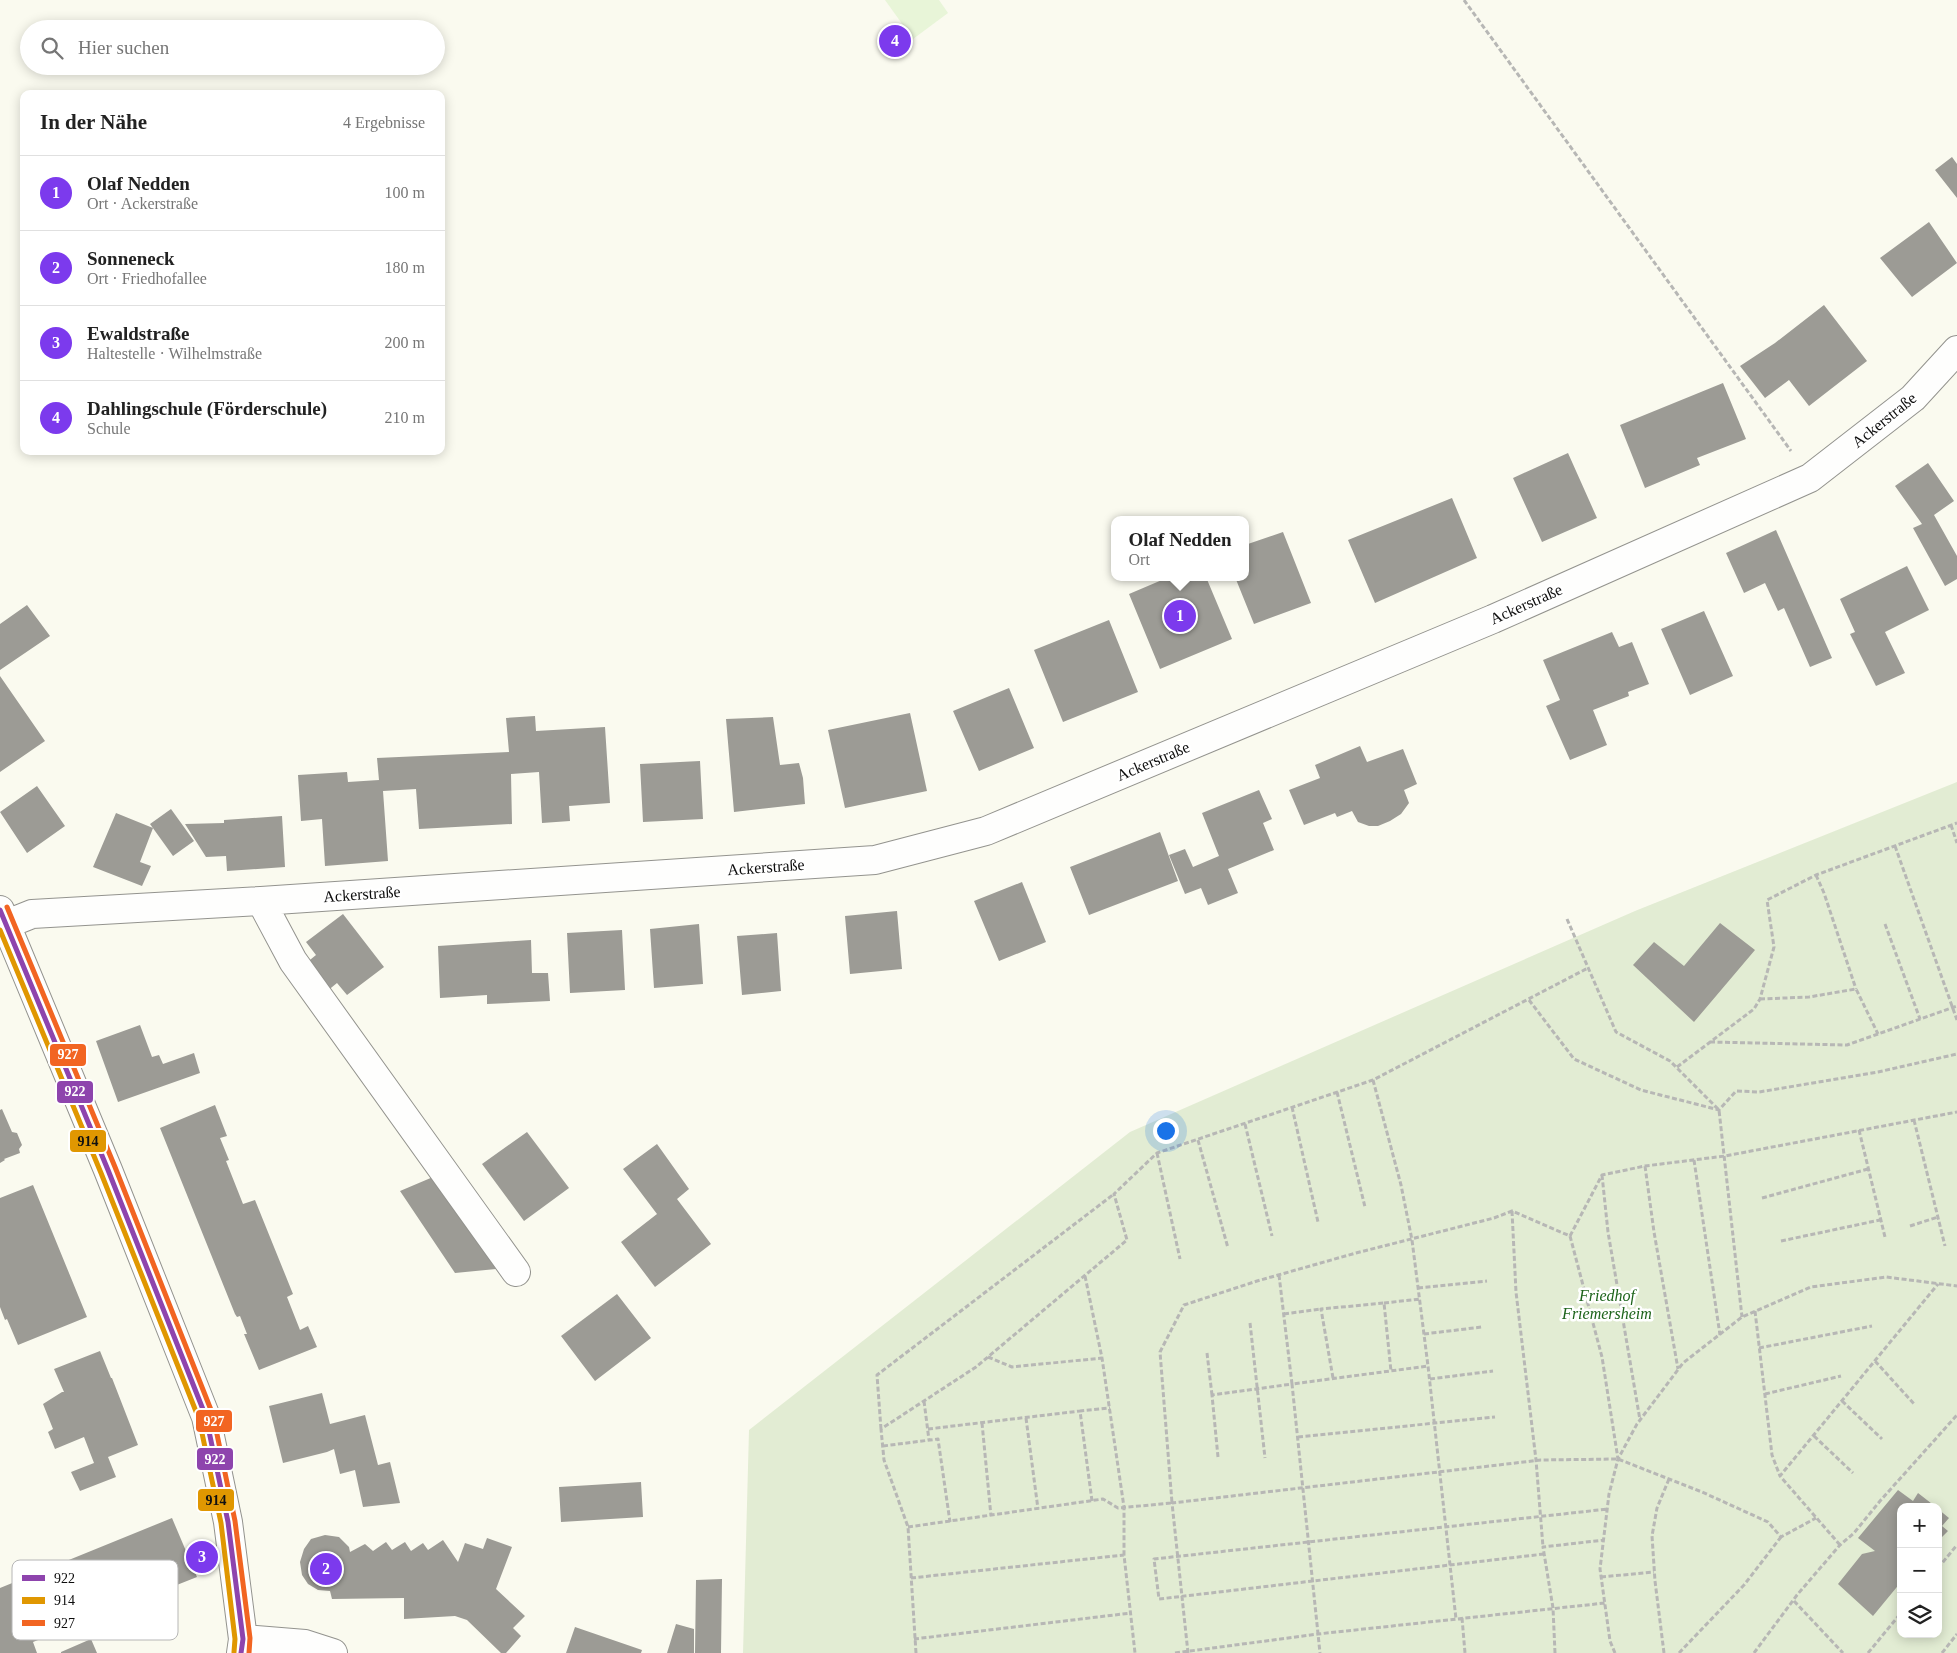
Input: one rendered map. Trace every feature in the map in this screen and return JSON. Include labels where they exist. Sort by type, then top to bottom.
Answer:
[{"type":"street","name":"Ackerstraße","points":[[4,917],[875,860],[986,831],[1492,619],[1810,478],[1914,398],[1957,350]]},
{"type":"street","points":[[261,901],[293,961],[516,1272]]},
{"type":"street","points":[[4,917],[9,953],[108,1170],[206,1417],[228,1522],[242,1649],[305,1644],[333,1653]]},
{"type":"path","points":[[1464,0],[1810,478]]},
{"type":"path","points":[[1677,1067],[1754,1009],[1760,999],[1774,947],[1767,900],[1816,875],[1957,824]]},
{"type":"path","points":[[1951,825],[1957,843]]},
{"type":"path","points":[[1895,846],[1957,1020]]},
{"type":"path","points":[[1816,875],[1824,893],[1856,989],[1878,1034]]},
{"type":"path","points":[[1567,919],[1616,1032],[1670,1060],[1719,1110],[1742,1317]]},
{"type":"path","points":[[1885,924],[1920,1019]]},
{"type":"path","points":[[916,1653],[908,1528],[884,1460],[877,1375],[1114,1194],[1157,1153],[1373,1080],[1588,968]]},
{"type":"path","points":[[1760,999],[1809,997],[1856,989]]},
{"type":"path","points":[[1529,1000],[1574,1059],[1642,1090],[1719,1110]]},
{"type":"path","points":[[1710,1042],[1847,1045],[1957,1006]]},
{"type":"path","points":[[1719,1110],[1736,1091],[1768,1091],[1878,1072],[1957,1054]]},
{"type":"path","points":[[1373,1080],[1401,1185],[1412,1240],[1441,1471],[1456,1619]]},
{"type":"path","points":[[1337,1092],[1365,1207]]},
{"type":"path","points":[[1292,1107],[1318,1222]]},
{"type":"path","points":[[1602,1175],[1645,1166],[1725,1156],[1957,1112]]},
{"type":"path","points":[[1914,1120],[1946,1246]]},
{"type":"path","points":[[1245,1124],[1272,1236]]},
{"type":"path","points":[[1859,1130],[1885,1237]]},
{"type":"path","points":[[1198,1140],[1228,1248]]},
{"type":"path","points":[[1157,1153],[1180,1259]]},
{"type":"path","points":[[1694,1160],[1720,1334]]},
{"type":"path","points":[[1645,1166],[1654,1232],[1678,1370]]},
{"type":"path","points":[[1762,1198],[1868,1169]]},
{"type":"path","points":[[1602,1175],[1570,1236],[1602,1357],[1618,1460]]},
{"type":"path","points":[[1602,1175],[1608,1232],[1640,1421]]},
{"type":"path","points":[[882,1430],[976,1367],[1127,1240],[1114,1194]]},
{"type":"path","points":[[1512,1211],[1516,1292],[1536,1460],[1543,1547],[1553,1608],[1556,1653]]},
{"type":"path","points":[[1187,1652],[1172,1503],[1160,1352],[1184,1305],[1279,1275],[1494,1218],[1512,1211],[1570,1236]]},
{"type":"path","points":[[1910,1226],[1938,1217]]},
{"type":"path","points":[[1781,1242],[1880,1220]]},
{"type":"path","points":[[1279,1275],[1320,1653]]},
{"type":"path","points":[[1084,1276],[1102,1358],[1124,1507],[1124,1555],[1135,1653]]},
{"type":"path","points":[[1615,1653],[1610,1641],[1600,1569],[1608,1509],[1618,1460],[1640,1421],[1682,1363],[1742,1317],[1812,1287],[1886,1277],[1957,1286]]},
{"type":"path","points":[[1418,1288],[1486,1281]]},
{"type":"path","points":[[1780,1476],[1938,1284]]},
{"type":"path","points":[[1284,1314],[1420,1299]]},
{"type":"path","points":[[1384,1302],[1391,1371]]},
{"type":"path","points":[[1321,1309],[1333,1378]]},
{"type":"path","points":[[1755,1311],[1772,1455],[1780,1476],[1840,1545]]},
{"type":"path","points":[[1250,1323],[1265,1458]]},
{"type":"path","points":[[1759,1348],[1872,1326]]},
{"type":"path","points":[[1424,1334],[1482,1327]]},
{"type":"path","points":[[1207,1353],[1218,1458]]},
{"type":"path","points":[[988,1356],[1012,1367],[1102,1358]]},
{"type":"path","points":[[1875,1361],[1915,1405]]},
{"type":"path","points":[[1212,1395],[1428,1366]]},
{"type":"path","points":[[1430,1379],[1493,1371]]},
{"type":"path","points":[[1765,1394],[1841,1376]]},
{"type":"path","points":[[924,1401],[929,1440]]},
{"type":"path","points":[[1842,1401],[1882,1439]]},
{"type":"path","points":[[928,1429],[1110,1408]]},
{"type":"path","points":[[1080,1411],[1092,1501]]},
{"type":"path","points":[[1754,1653],[1840,1545],[1854,1533],[1957,1415]]},
{"type":"path","points":[[1026,1417],[1038,1509]]},
{"type":"path","points":[[1298,1437],[1495,1417]]},
{"type":"path","points":[[982,1423],[991,1516]]},
{"type":"path","points":[[1814,1436],[1853,1473]]},
{"type":"path","points":[[882,1446],[938,1439],[950,1522]]},
{"type":"path","points":[[908,1528],[1103,1499],[1118,1508],[1536,1460],[1618,1460],[1702,1492],[1768,1522],[1781,1537]]},
{"type":"path","points":[[1664,1653],[1654,1572],[1652,1536],[1657,1508],[1669,1479]]},
{"type":"path","points":[[1544,1554],[1159,1598],[1154,1559],[1608,1509]]},
{"type":"path","points":[[1678,1653],[1744,1585],[1781,1537],[1816,1518]]},
{"type":"path","points":[[1543,1547],[1604,1540]]},
{"type":"path","points":[[1942,1563],[1957,1545]]},
{"type":"path","points":[[911,1578],[1124,1555]]},
{"type":"path","points":[[1602,1577],[1654,1572]]},
{"type":"path","points":[[1794,1601],[1842,1653]]},
{"type":"path","points":[[1175,1653],[1318,1634],[1605,1604]]},
{"type":"path","points":[[914,1639],[1131,1613]]},
{"type":"path","points":[[1462,1618],[1465,1653]]},
{"type":"path","points":[[1868,1653],[1897,1618]]},
{"type":"path","points":[[1942,1653],[1957,1634]]},
{"type":"green space","points":[[885,0],[939,0],[948,13],[913,39]]},
{"type":"green space","name":"Friedhof Friemersheim","points":[[1957,782],[1957,1653],[743,1653],[749,1430],[1130,1132],[1635,911]]},
{"type":"building","points":[[1952,157],[1957,164],[1957,198],[1935,170]]},
{"type":"building","points":[[1929,222],[1957,263],[1912,297],[1880,258]]},
{"type":"building","points":[[1824,305],[1867,361],[1809,406],[1789,380],[1765,398],[1740,366],[1775,343]]},
{"type":"building","points":[[1723,383],[1746,439],[1697,458],[1700,465],[1645,488],[1620,425]]},
{"type":"building","points":[[1568,453],[1597,518],[1542,542],[1513,478]]},
{"type":"building","points":[[1928,463],[1954,501],[1934,515],[1957,556],[1957,579],[1945,586],[1913,528],[1922,524],[1895,486]]},
{"type":"building","points":[[1452,498],[1477,558],[1375,603],[1348,540]]},
{"type":"building","points":[[1776,530],[1832,658],[1810,667],[1784,608],[1778,611],[1765,583],[1744,593],[1726,553]]},
{"type":"building","points":[[1283,532],[1311,603],[1254,624],[1237,581],[1249,581],[1249,544]]},
{"type":"building","points":[[1907,566],[1929,610],[1885,632],[1905,673],[1876,686],[1850,634],[1855,632],[1840,599]]},
{"type":"building","points":[[1160,581],[1208,581],[1232,639],[1160,669],[1129,594]]},
{"type":"building","points":[[27,605],[50,636],[0,670],[0,624]]},
{"type":"building","points":[[1704,611],[1733,676],[1690,695],[1661,629]]},
{"type":"building","points":[[1109,620],[1138,692],[1063,722],[1034,650]]},
{"type":"building","points":[[1612,632],[1619,647],[1632,642],[1649,684],[1628,692],[1629,696],[1593,710],[1607,745],[1570,760],[1546,706],[1560,700],[1543,660]]},
{"type":"building","points":[[0,676],[45,741],[0,772]]},
{"type":"building","points":[[1009,688],[1034,748],[979,771],[953,711]]},
{"type":"building","points":[[910,713],[927,791],[845,808],[828,730]]},
{"type":"building","points":[[535,716],[536,731],[605,727],[610,803],[569,806],[570,821],[542,823],[539,772],[511,774],[512,824],[419,829],[416,789],[383,791],[388,861],[325,866],[322,819],[301,821],[298,775],[347,772],[348,782],[379,780],[377,758],[509,752],[506,718]]},
{"type":"building","points":[[773,717],[780,765],[799,763],[803,778],[805,804],[734,812],[726,719]]},
{"type":"building","points":[[1360,746],[1367,762],[1403,749],[1417,784],[1404,790],[1409,803],[1401,814],[1378,826],[1369,826],[1358,822],[1352,811],[1337,817],[1335,813],[1304,825],[1289,790],[1320,778],[1315,765]]},
{"type":"building","points":[[700,761],[703,819],[643,822],[640,764]]},
{"type":"building","points":[[37,786],[65,826],[27,853],[0,812]]},
{"type":"building","points":[[1259,790],[1272,819],[1263,823],[1274,850],[1228,869],[1238,893],[1208,905],[1201,888],[1185,894],[1169,855],[1185,849],[1193,867],[1219,856],[1202,813]]},
{"type":"building","points":[[171,809],[194,841],[173,856],[150,824]]},
{"type":"building","points":[[116,813],[153,828],[140,862],[151,866],[142,886],[93,867]]},
{"type":"building","points":[[282,816],[285,867],[227,871],[226,856],[206,857],[185,824],[224,823],[224,820]]},
{"type":"building","points":[[1160,832],[1178,881],[1089,915],[1070,867]]},
{"type":"building","points":[[1022,882],[1046,942],[999,961],[974,901]]},
{"type":"building","points":[[897,911],[902,969],[850,974],[845,916]]},
{"type":"building","points":[[343,914],[384,967],[347,995],[337,983],[326,992],[305,964],[316,955],[306,942]]},
{"type":"building","points":[[1720,923],[1755,950],[1694,1022],[1633,965],[1654,942],[1684,966]]},
{"type":"building","points":[[699,924],[703,984],[654,988],[650,929]]},
{"type":"building","points":[[622,930],[625,990],[570,993],[567,933]]},
{"type":"building","points":[[777,933],[781,991],[742,995],[737,936]]},
{"type":"building","points":[[531,940],[532,973],[548,973],[550,1001],[487,1004],[487,995],[440,998],[438,946]]},
{"type":"building","points":[[140,1025],[152,1057],[159,1055],[163,1064],[194,1053],[200,1073],[118,1102],[96,1041]]},
{"type":"building","points":[[215,1105],[227,1136],[220,1138],[229,1160],[226,1161],[243,1204],[255,1200],[293,1294],[287,1297],[300,1330],[308,1326],[317,1347],[259,1370],[244,1334],[247,1334],[240,1316],[237,1317],[235,1314],[160,1128]]},
{"type":"building","points":[[2,1109],[12,1132],[17,1133],[22,1145],[19,1149],[20,1153],[4,1159],[0,1163],[0,1110]]},
{"type":"building","points":[[527,1132],[569,1188],[524,1221],[482,1164]]},
{"type":"building","points":[[657,1144],[689,1189],[677,1199],[711,1244],[655,1287],[621,1242],[657,1214],[623,1169]]},
{"type":"building","points":[[433,1177],[496,1269],[455,1273],[400,1191]]},
{"type":"building","points":[[33,1185],[87,1317],[18,1345],[0,1307],[0,1198]]},
{"type":"building","points":[[617,1294],[651,1338],[595,1381],[561,1336]]},
{"type":"building","points":[[100,1351],[138,1445],[108,1457],[116,1477],[80,1491],[71,1472],[94,1463],[84,1437],[55,1449],[48,1432],[53,1429],[43,1404],[64,1392],[54,1369]]},
{"type":"building","points":[[322,1393],[330,1424],[365,1415],[378,1465],[390,1462],[400,1503],[363,1507],[355,1470],[340,1474],[334,1449],[283,1463],[269,1406]]},
{"type":"building","points":[[641,1482],[643,1517],[561,1522],[559,1487]]},
{"type":"building","points":[[1898,1490],[1913,1501],[1918,1493],[1931,1503],[1897,1503],[1897,1587],[1873,1616],[1838,1584],[1862,1554],[1875,1551],[1858,1538]]},
{"type":"building","points":[[1942,1512],[1949,1518],[1942,1526]]},
{"type":"building","points":[[172,1518],[197,1577],[178,1585],[178,1560],[69,1560]]},
{"type":"building","points":[[1942,1526],[1948,1531],[1942,1537]]},
{"type":"building","points":[[325,1535],[339,1537],[349,1547],[350,1552],[365,1544],[373,1551],[386,1542],[392,1550],[405,1542],[411,1551],[423,1543],[428,1550],[443,1540],[458,1562],[465,1543],[483,1549],[487,1538],[512,1547],[496,1589],[525,1616],[513,1628],[521,1636],[506,1653],[501,1653],[467,1620],[455,1616],[404,1619],[404,1598],[332,1599],[330,1591],[318,1590],[308,1584],[302,1575],[300,1562],[304,1549],[311,1539]]},
{"type":"building","points":[[722,1579],[721,1653],[695,1653],[696,1580]]},
{"type":"building","points":[[12,1583],[12,1640],[38,1640],[33,1642],[37,1653],[0,1653],[0,1588]]},
{"type":"building","points":[[676,1624],[694,1629],[694,1653],[667,1653]]},
{"type":"building","points":[[575,1627],[642,1650],[641,1653],[566,1653]]},
{"type":"building","points":[[91,1640],[97,1653],[61,1653]]},
{"type":"transit line","name":"927","points":[[7,907],[115,1167],[213,1415],[235,1521],[250,1638],[249,1653]]},
{"type":"transit line","name":"922","points":[[0,910],[108,1170],[206,1417],[228,1522],[243,1639],[241,1653]]},
{"type":"transit line","name":"914","points":[[0,930],[101,1173],[199,1419],[221,1523],[235,1639],[234,1652]]},
{"type":"place","name":"Dahlingschule (Förderschule)","points":[[895,41]]},
{"type":"place","name":"Olaf Nedden","points":[[1180,616]]},
{"type":"place","name":"Ewaldstraße","points":[[202,1557]]},
{"type":"place","name":"Sonneneck","points":[[326,1569]]}]
